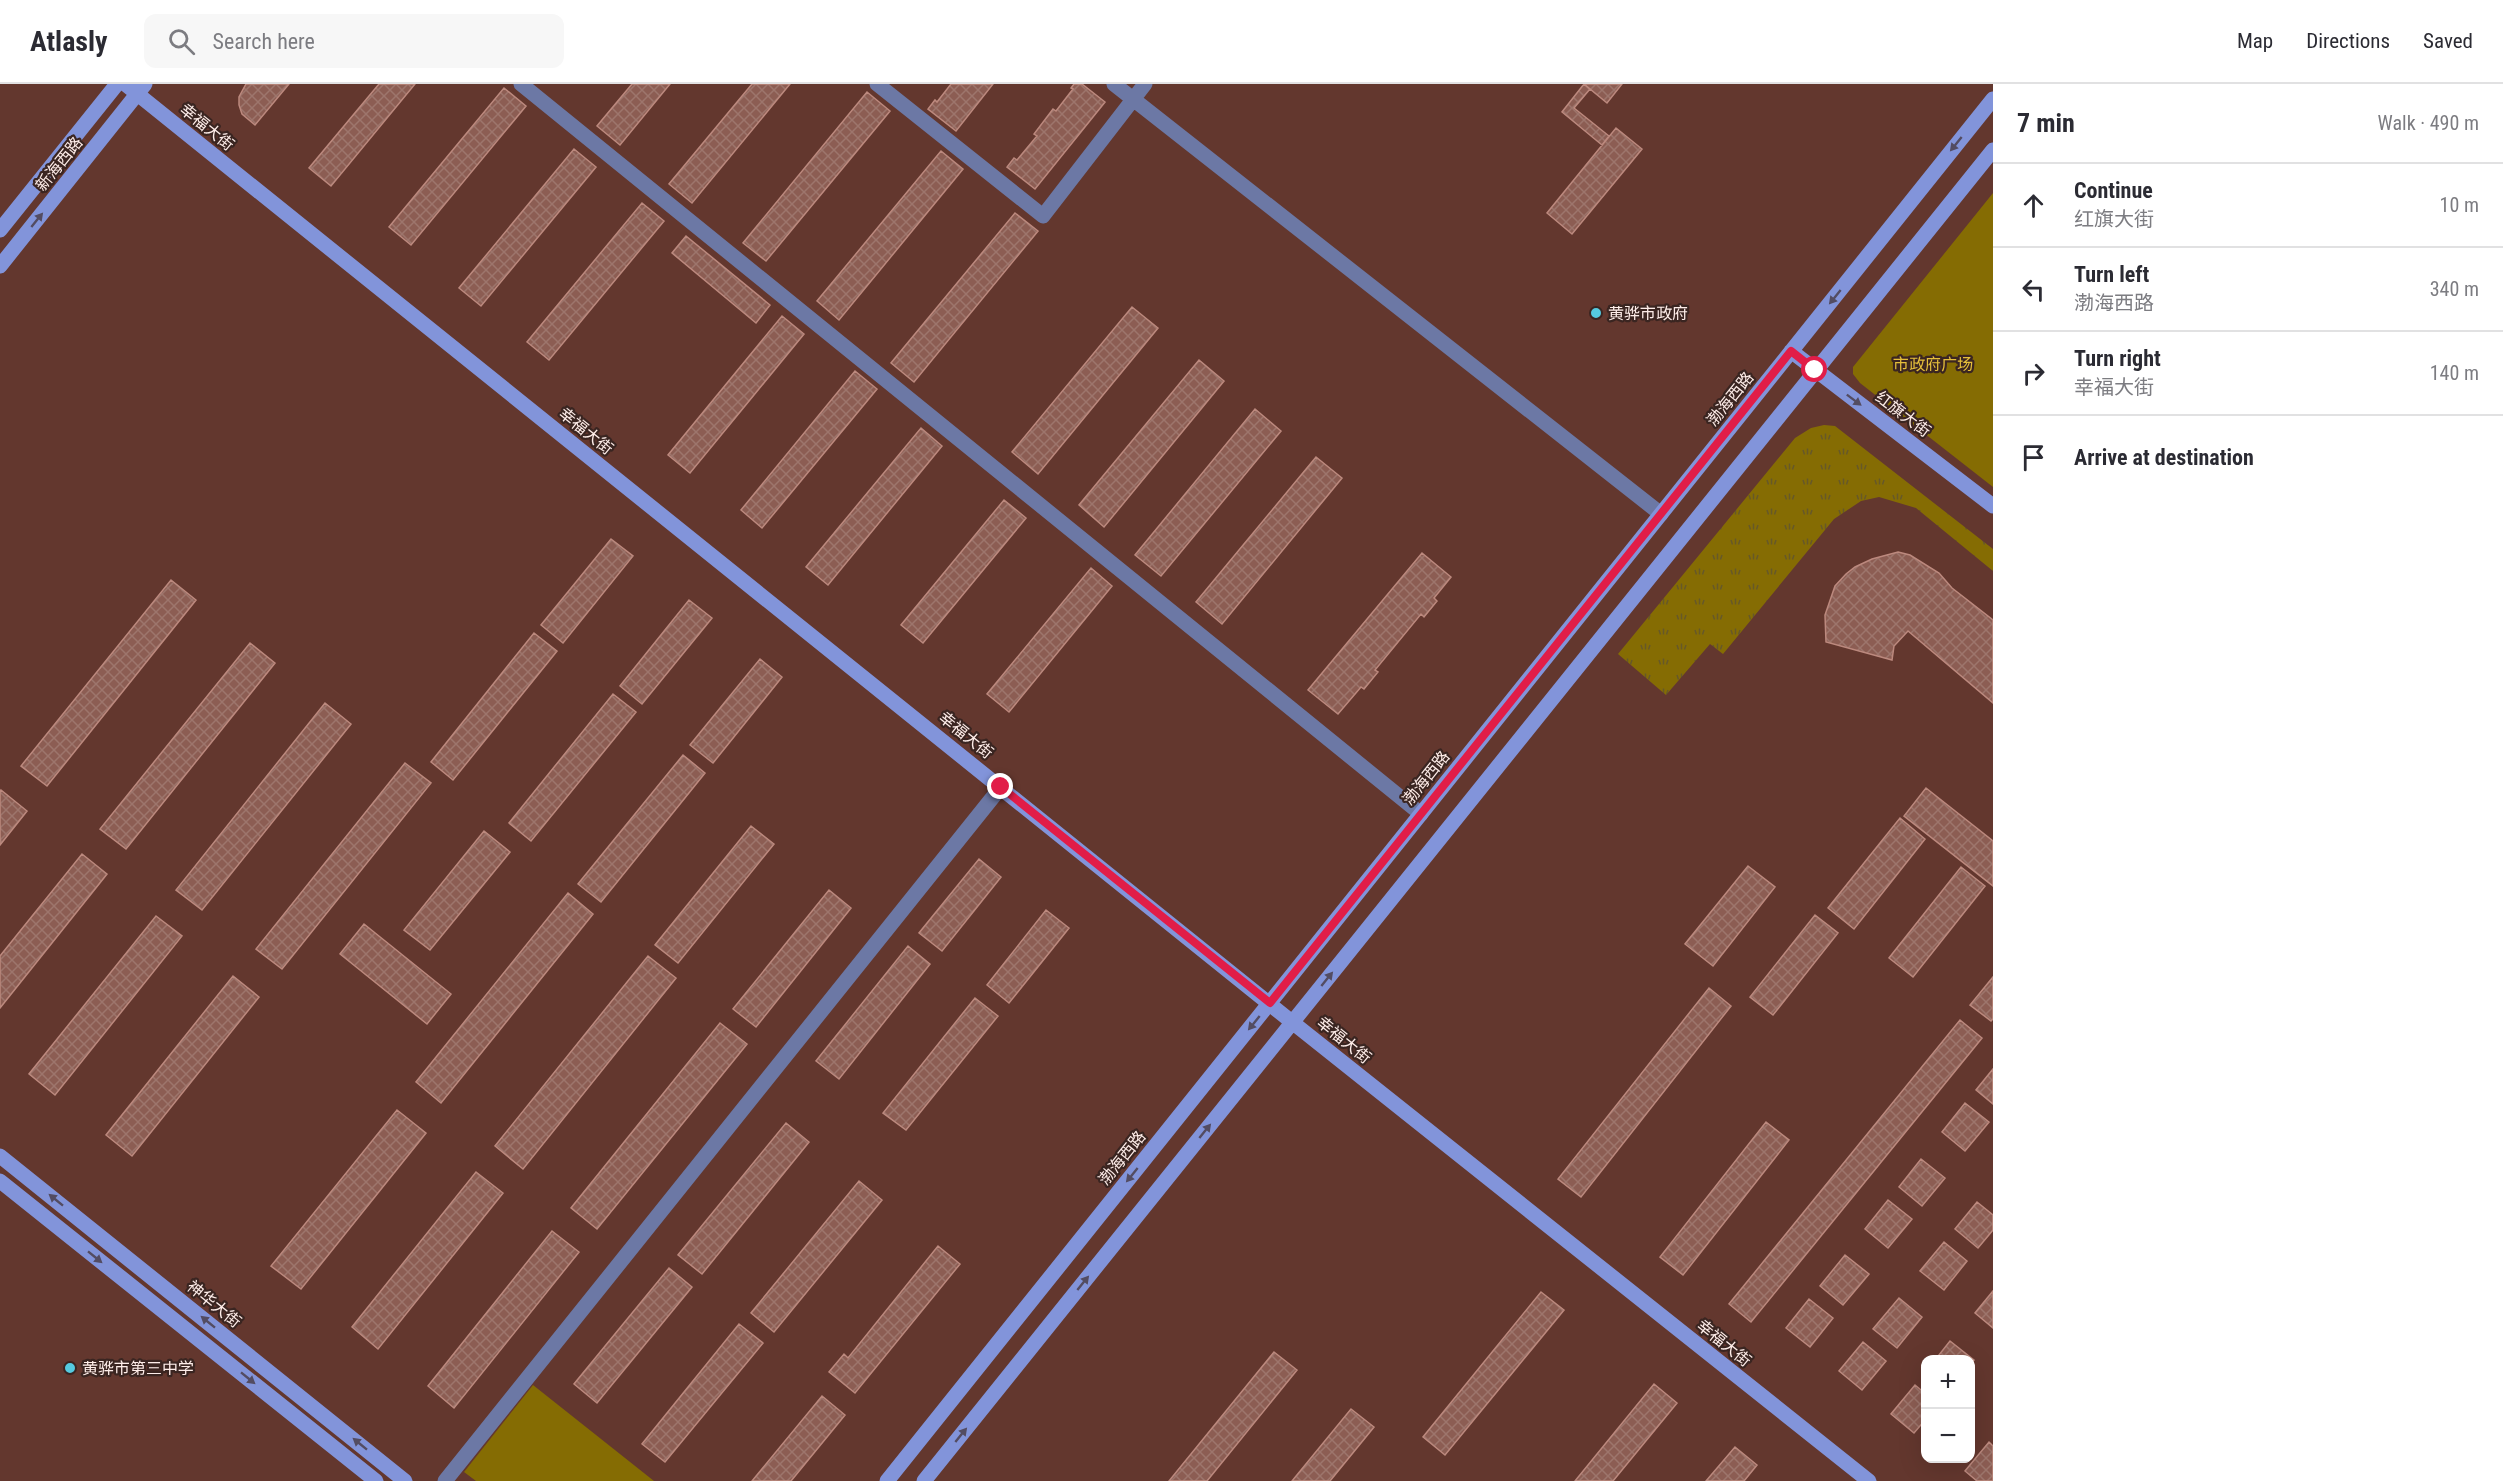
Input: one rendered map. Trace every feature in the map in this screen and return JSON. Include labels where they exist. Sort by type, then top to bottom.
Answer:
[{"type":"main road","name":"新海西路","points":[[0,230],[117,84]]},
{"type":"main road","name":"幸福大街","points":[[125,84],[141,89],[1292,1022],[1869,1481]]},
{"type":"main road","name":"新海西路","points":[[0,266],[141,89]]},
{"type":"main road","name":"渤海西路","points":[[887,1481],[1993,99]]},
{"type":"main road","points":[[924,1481],[1993,150]]},
{"type":"main road","name":"红旗大街","points":[[1791,351],[1993,506]]},
{"type":"main road","name":"神华大街","points":[[0,1156],[405,1481]]},
{"type":"main road","points":[[0,1181],[376,1481]]},
{"type":"street","points":[[521,84],[1421,814]]},
{"type":"street","points":[[877,84],[1043,216],[1145,84]]},
{"type":"street","points":[[1114,84],[1661,514]]},
{"type":"street","points":[[445,1481],[1001,787]]},
{"type":"green space","name":"市政府广场","points":[[1993,193],[1993,487],[1860,383],[1853,374],[1853,367]]},
{"type":"green space","points":[[1824,425],[1835,426],[1993,549],[1993,571],[1916,508],[1879,497],[1861,501],[1834,519],[1723,654],[1710,644],[1666,695],[1618,654],[1795,438],[1811,428]]},
{"type":"green space","points":[[533,1385],[654,1481],[476,1481],[464,1472]]},
{"type":"building","points":[[246,84],[289,84],[255,125],[242,114],[239,105],[239,97]]},
{"type":"building","points":[[379,84],[415,84],[331,186],[309,168]]},
{"type":"building","points":[[632,84],[670,84],[620,145],[597,126]]},
{"type":"building","points":[[752,84],[790,84],[692,203],[669,184]]},
{"type":"building","points":[[951,84],[993,84],[956,131],[928,109],[935,100],[937,102]]},
{"type":"building","points":[[1074,84],[1082,84],[1105,102],[1035,189],[1007,167],[1014,158],[1017,160],[1037,136],[1034,134],[1053,109],[1056,111],[1073,89],[1071,88]]},
{"type":"building","points":[[1584,84],[1590,89],[1574,108],[1609,136],[1602,145],[1562,112]]},
{"type":"building","points":[[1584,84],[1622,84],[1607,103]]},
{"type":"building","points":[[504,88],[526,106],[411,245],[389,227]]},
{"type":"building","points":[[867,92],[890,111],[766,261],[743,243]]},
{"type":"building","points":[[1616,128],[1642,149],[1572,234],[1547,213]]},
{"type":"building","points":[[574,149],[596,167],[481,306],[459,288]]},
{"type":"building","points":[[941,151],[963,169],[839,320],[817,301]]},
{"type":"building","points":[[642,203],[664,221],[549,360],[527,342]]},
{"type":"building","points":[[1015,213],[1038,231],[914,382],[891,363]]},
{"type":"building","points":[[686,236],[770,305],[756,323],[672,253]]},
{"type":"building","points":[[1132,307],[1158,328],[1038,474],[1012,452]]},
{"type":"building","points":[[782,316],[804,334],[690,473],[668,455]]},
{"type":"building","points":[[1199,360],[1224,381],[1104,527],[1079,505]]},
{"type":"building","points":[[855,371],[877,389],[762,528],[741,510]]},
{"type":"building","points":[[1255,409],[1281,431],[1161,576],[1135,555]]},
{"type":"building","points":[[921,428],[942,446],[828,585],[806,567]]},
{"type":"building","points":[[1316,457],[1342,478],[1222,624],[1196,602]]},
{"type":"building","points":[[1004,500],[1026,518],[923,643],[901,625]]},
{"type":"building","points":[[611,539],[633,556],[563,643],[541,625]]},
{"type":"building","points":[[1898,552],[1910,555],[1939,573],[1952,588],[1993,620],[1993,703],[1908,631],[1894,646],[1892,660],[1826,642],[1825,615],[1835,586],[1855,567],[1872,559]]},
{"type":"building","points":[[1422,553],[1451,577],[1434,598],[1437,601],[1424,617],[1421,614],[1375,670],[1378,672],[1364,689],[1361,687],[1338,714],[1308,690]]},
{"type":"building","points":[[1091,568],[1112,586],[1009,712],[987,694]]},
{"type":"building","points":[[171,580],[196,600],[47,786],[21,766]]},
{"type":"building","points":[[689,600],[712,618],[642,704],[620,686]]},
{"type":"building","points":[[534,633],[557,651],[453,780],[431,762]]},
{"type":"building","points":[[250,643],[275,663],[126,849],[100,829]]},
{"type":"building","points":[[760,659],[782,677],[713,763],[690,745]]},
{"type":"building","points":[[613,694],[636,712],[531,841],[509,823]]},
{"type":"building","points":[[325,703],[351,724],[202,910],[176,890]]},
{"type":"building","points":[[683,755],[705,773],[601,902],[578,884]]},
{"type":"building","points":[[405,763],[431,783],[282,969],[256,949]]},
{"type":"building","points":[[1926,788],[1993,841],[1993,886],[1904,816]]},
{"type":"building","points":[[1,790],[27,811],[0,845],[0,792]]},
{"type":"building","points":[[1900,818],[1925,839],[1854,929],[1828,908]]},
{"type":"building","points":[[751,826],[774,844],[678,963],[655,945]]},
{"type":"building","points":[[484,831],[510,852],[430,950],[404,930]]},
{"type":"building","points":[[82,854],[107,874],[0,1008],[0,956]]},
{"type":"building","points":[[979,859],[1001,877],[942,951],[919,933]]},
{"type":"building","points":[[1748,866],[1775,887],[1713,966],[1685,944]]},
{"type":"building","points":[[1961,867],[1985,886],[1913,977],[1889,958]]},
{"type":"building","points":[[829,890],[851,908],[756,1027],[733,1009]]},
{"type":"building","points":[[568,893],[593,914],[441,1103],[416,1082]]},
{"type":"building","points":[[1046,910],[1069,928],[1009,1003],[987,985]]},
{"type":"building","points":[[1815,915],[1838,933],[1773,1015],[1750,997]]},
{"type":"building","points":[[156,916],[182,936],[55,1095],[29,1074]]},
{"type":"building","points":[[364,924],[451,994],[427,1024],[340,954]]},
{"type":"building","points":[[908,946],[930,964],[839,1079],[816,1061]]},
{"type":"building","points":[[648,956],[676,978],[523,1169],[495,1146]]},
{"type":"building","points":[[233,976],[259,997],[132,1156],[106,1135]]},
{"type":"building","points":[[1993,977],[1993,1019],[1991,1021],[1970,1005]]},
{"type":"building","points":[[1709,988],[1731,1006],[1581,1197],[1558,1179]]},
{"type":"building","points":[[975,998],[998,1016],[906,1130],[883,1113]]},
{"type":"building","points":[[1960,1020],[1982,1038],[1751,1322],[1729,1304]]},
{"type":"building","points":[[720,1023],[747,1044],[597,1229],[571,1208]]},
{"type":"building","points":[[1993,1069],[1993,1104],[1976,1090]]},
{"type":"building","points":[[1965,1103],[1989,1122],[1965,1151],[1942,1132]]},
{"type":"building","points":[[397,1110],[426,1133],[301,1289],[271,1266]]},
{"type":"building","points":[[1766,1122],[1789,1140],[1683,1275],[1660,1257]]},
{"type":"building","points":[[786,1123],[809,1142],[702,1274],[678,1255]]},
{"type":"building","points":[[1921,1159],[1945,1178],[1922,1206],[1899,1187]]},
{"type":"building","points":[[476,1172],[503,1193],[378,1349],[352,1327]]},
{"type":"building","points":[[859,1181],[882,1200],[774,1332],[751,1313]]},
{"type":"building","points":[[1888,1200],[1912,1219],[1888,1248],[1865,1229]]},
{"type":"building","points":[[1977,1202],[1993,1215],[1993,1230],[1978,1248],[1955,1229]]},
{"type":"building","points":[[552,1231],[579,1252],[454,1408],[428,1386]]},
{"type":"building","points":[[1944,1242],[1967,1261],[1944,1290],[1920,1271]]},
{"type":"building","points":[[938,1246],[960,1264],[855,1393],[829,1372],[844,1354],[848,1358]]},
{"type":"building","points":[[1845,1255],[1869,1274],[1843,1305],[1820,1286]]},
{"type":"building","points":[[669,1268],[692,1287],[597,1403],[574,1384]]},
{"type":"building","points":[[1993,1291],[1993,1328],[1975,1313]]},
{"type":"building","points":[[1541,1292],[1564,1310],[1445,1455],[1423,1437]]},
{"type":"building","points":[[1899,1298],[1922,1317],[1897,1348],[1873,1329]]},
{"type":"building","points":[[1809,1299],[1833,1318],[1810,1347],[1786,1328]]},
{"type":"building","points":[[739,1324],[763,1343],[665,1462],[642,1444]]},
{"type":"building","points":[[1950,1341],[1968,1355],[1939,1355]]},
{"type":"building","points":[[1863,1342],[1886,1361],[1862,1390],[1839,1371]]},
{"type":"building","points":[[1274,1352],[1297,1370],[1207,1481],[1169,1481]]},
{"type":"building","points":[[1654,1384],[1677,1403],[1613,1481],[1575,1481]]},
{"type":"building","points":[[1915,1385],[1921,1390],[1921,1425],[1914,1433],[1891,1414]]},
{"type":"building","points":[[822,1396],[845,1415],[791,1481],[752,1481]]},
{"type":"building","points":[[1351,1409],[1374,1427],[1330,1481],[1292,1481]]},
{"type":"building","points":[[1989,1442],[1993,1446],[1993,1481],[1977,1481],[1965,1471],[1972,1463],[1975,1463],[1975,1459]]},
{"type":"building","points":[[1735,1447],[1757,1465],[1744,1481],[1706,1481]]},
{"type":"place","name":"黄骅市政府","points":[[1596,313]]},
{"type":"place","name":"黄骅市第三中学","points":[[70,1368]]},
{"type":"route","points":[[1001,787],[1270,1003],[1791,351],[1815,370]]}]
